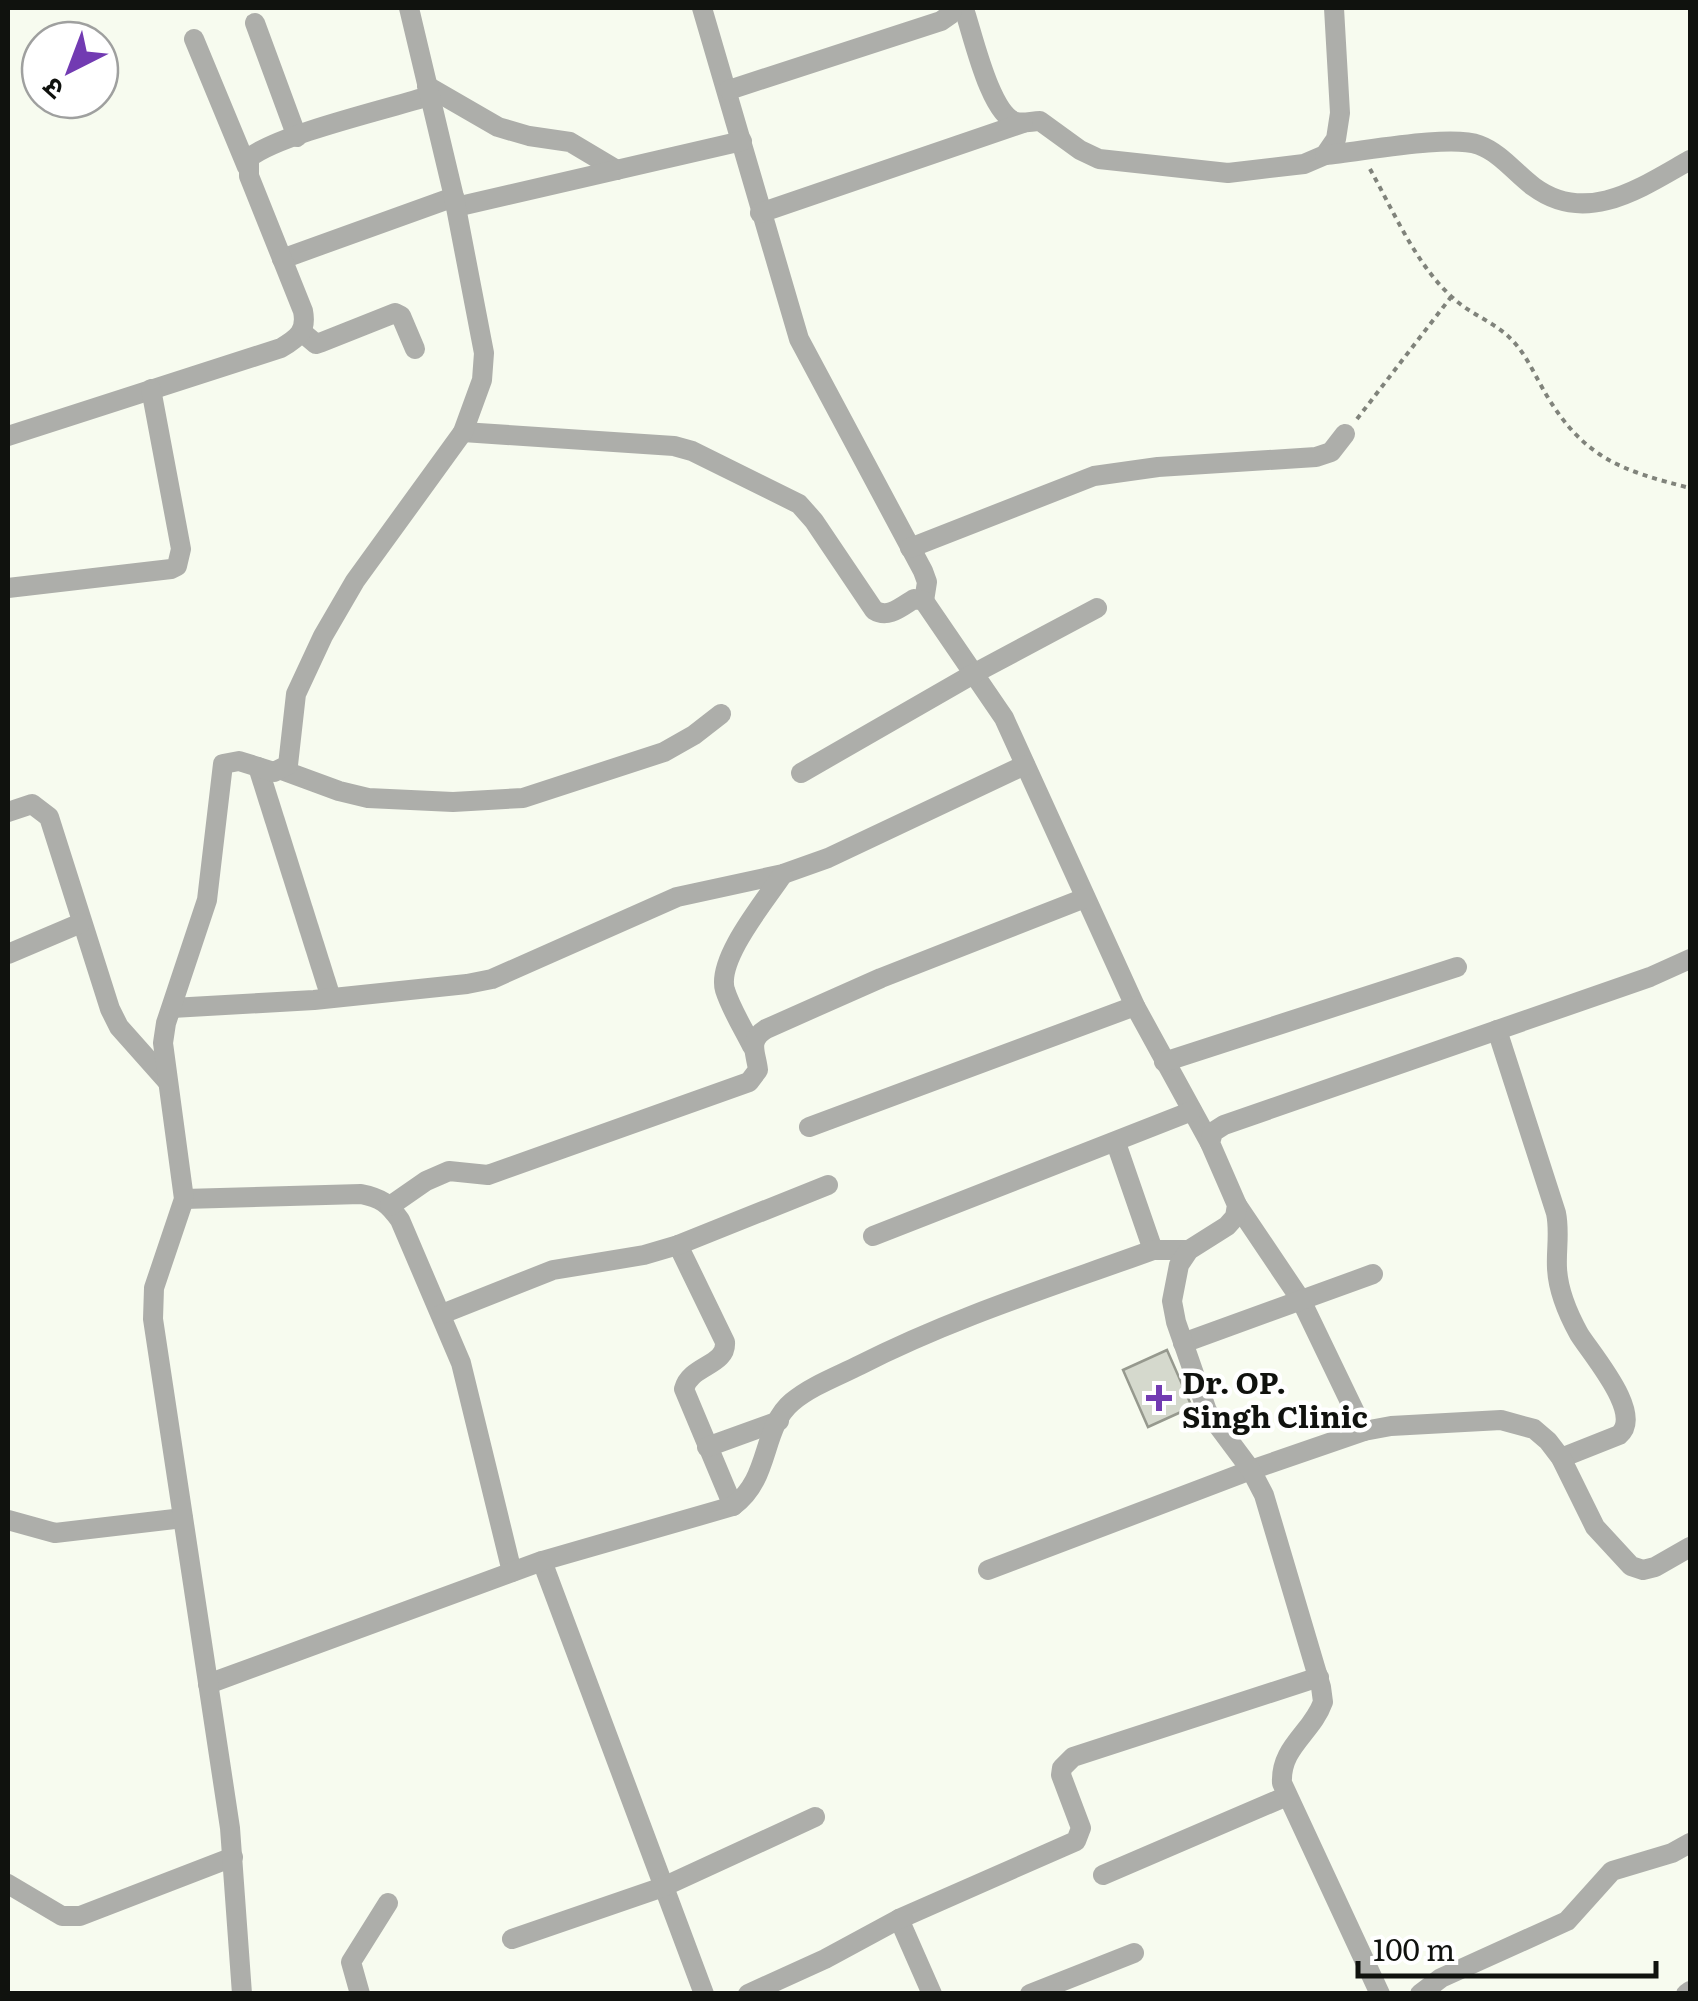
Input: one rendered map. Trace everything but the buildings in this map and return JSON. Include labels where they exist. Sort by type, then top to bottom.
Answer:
[{"type":"street","points":[[282,770],[291,758],[296,694],[335,612],[463,432],[482,380],[484,353],[455,202],[409,8]]},
{"type":"street","points":[[702,8],[729,90],[760,214],[807,358],[927,582],[924,601]]},
{"type":"street","points":[[1325,156],[1336,139],[1340,114],[1334,8]]},
{"type":"street","points":[[729,90],[941,21],[959,10],[996,104],[1007,118],[1023,124]]},
{"type":"street","points":[[254,22],[297,137]]},
{"type":"street","points":[[8,436],[281,348],[302,332],[302,311],[194,38]]},
{"type":"street","points":[[247,166],[257,152],[428,91],[507,130],[578,145],[617,170]]},
{"type":"street","points":[[760,214],[1023,124],[1040,122],[1099,159],[1236,173],[1304,164],[1325,156],[1447,142],[1478,144],[1549,196],[1581,206],[1616,199],[1690,160]]},
{"type":"street","points":[[282,259],[455,202],[742,141]]},
{"type":"street","points":[[302,332],[316,344],[395,312],[401,316],[414,349]]},
{"type":"street","points":[[8,588],[177,566],[181,549],[151,390]]},
{"type":"street","points":[[463,432],[674,446],[692,451],[799,504],[814,520],[874,610],[890,613],[914,599],[924,601],[1004,718],[1135,1006],[1210,1143],[1237,1205],[1301,1300],[1364,1432]]},
{"type":"street","points":[[910,548],[1094,476],[1193,464],[1316,457],[1330,452],[1345,434]]},
{"type":"street","points":[[802,773],[1097,608]]},
{"type":"street","points":[[242,1994],[233,1857],[152,1303],[184,1199],[163,1043],[166,1023],[207,900],[224,764],[239,761],[274,772],[282,770],[339,791],[386,800],[524,798],[664,752],[720,714]]},
{"type":"street","points":[[172,1008],[331,998],[492,979],[677,897],[782,874],[828,858],[1024,765]]},
{"type":"street","points":[[258,767],[331,998]]},
{"type":"street","points":[[8,812],[32,804],[48,817],[119,1027],[168,1082]]},
{"type":"street","points":[[390,1206],[439,1174],[448,1171],[488,1175],[742,1086],[756,1077],[752,1046],[725,990],[723,976],[731,954],[782,874]]},
{"type":"street","points":[[752,1046],[766,1028],[1085,898]]},
{"type":"street","points":[[8,954],[81,923]]},
{"type":"street","points":[[1210,1143],[1214,1132],[1224,1125],[1650,978],[1690,959]]},
{"type":"street","points":[[1164,1062],[1457,967]]},
{"type":"street","points":[[809,1127],[1135,1006]]},
{"type":"street","points":[[1497,1030],[1556,1213],[1562,1297],[1580,1335],[1617,1392],[1627,1422],[1626,1430],[1619,1435],[1561,1458]]},
{"type":"street","points":[[873,1236],[1192,1111]]},
{"type":"street","points":[[1116,1143],[1153,1250]]},
{"type":"street","points":[[442,1314],[553,1270],[644,1255],[678,1245],[828,1185]]},
{"type":"street","points":[[184,1199],[360,1194],[380,1198],[390,1206],[442,1314],[468,1385],[512,1572]]},
{"type":"street","points":[[1237,1205],[1235,1217],[1227,1226],[1189,1250],[1179,1265],[1172,1301],[1207,1411],[1251,1470],[1264,1495],[1319,1678],[1323,1702],[1319,1714],[1286,1754],[1282,1768],[1287,1796],[1380,1994]]},
{"type":"street","points":[[678,1245],[725,1342],[726,1350],[721,1356],[694,1371],[684,1389],[732,1506]]},
{"type":"street","points":[[208,1684],[542,1561],[732,1506],[746,1496],[756,1481],[779,1421],[796,1398],[926,1332],[1153,1250],[1189,1250]]},
{"type":"street","points":[[1183,1343],[1373,1274]]},
{"type":"street","points":[[988,1570],[1251,1470],[1364,1432],[1391,1426],[1502,1420],[1534,1430],[1561,1458],[1595,1526],[1631,1566],[1642,1570],[1655,1567],[1690,1548]]},
{"type":"street","points":[[707,1447],[779,1421]]},
{"type":"street","points":[[9,1522],[55,1532],[182,1518]]},
{"type":"street","points":[[542,1561],[704,1994]]},
{"type":"street","points":[[748,1994],[825,1960],[899,1919],[1076,1841],[1082,1828],[1062,1775],[1062,1768],[1073,1757],[1319,1678]]},
{"type":"street","points":[[1103,1875],[1287,1796]]},
{"type":"street","points":[[512,1939],[663,1887],[816,1817]]},
{"type":"street","points":[[1420,1994],[1441,1978],[1558,1926],[1575,1913],[1612,1871],[1672,1853],[1690,1843]]},
{"type":"street","points":[[8,1884],[62,1916],[80,1916],[233,1857]]},
{"type":"street","points":[[360,1994],[352,1962],[388,1903]]},
{"type":"street","points":[[899,1919],[932,1994]]},
{"type":"street","points":[[1030,1994],[1134,1953]]},
{"type":"path","points":[[1360,152],[1418,254],[1451,297],[1509,336],[1562,421],[1588,449],[1642,476],[1690,488]]},
{"type":"path","points":[[1345,434],[1451,297]]},
{"type":"place","name":"Dr. OP. Singh Clinic","points":[[1159,1398]]}]
